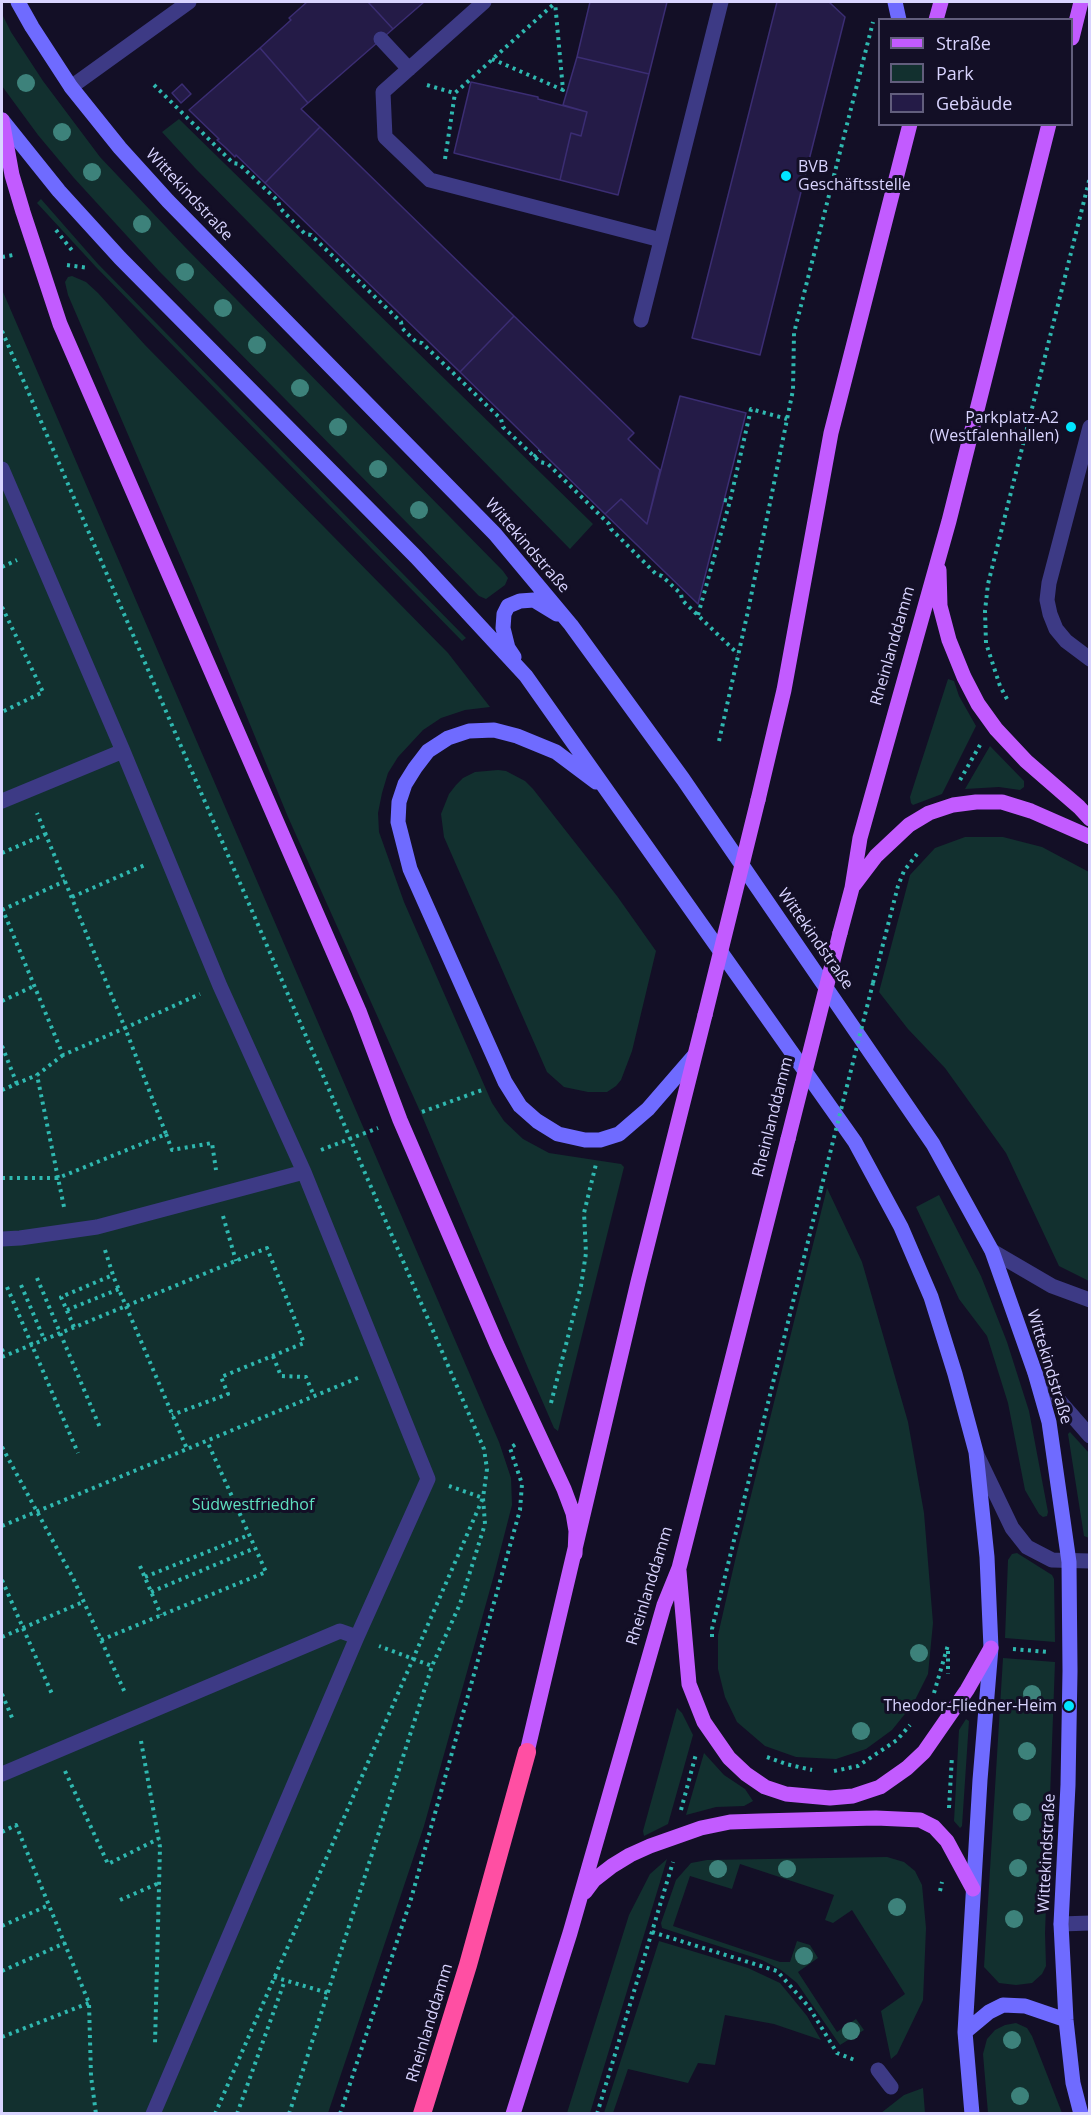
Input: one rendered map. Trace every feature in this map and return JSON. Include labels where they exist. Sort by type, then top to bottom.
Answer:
[{"type":"highway","name":"Rheinlanddamm","points":[[422,2114],[490,1892],[527,1752]]},
{"type":"main road","name":"Wittekindstraße","points":[[18,2],[71,87],[120,148],[168,201],[495,534],[571,625],[689,789],[883,1069],[933,1144],[992,1251],[1035,1373],[1049,1422],[1069,1562],[1068,1785],[1061,1924],[1066,2020],[1073,2082],[1080,2114]]},
{"type":"main road","points":[[895,2],[899,18]]},
{"type":"main road","points":[[936,18],[940,2]]},
{"type":"main road","points":[[1073,31],[1081,2]]},
{"type":"main road","points":[[2,120],[59,191],[120,258],[416,557],[526,676]]},
{"type":"main road","points":[[2,120],[12,175],[22,212],[60,324],[355,1000],[400,1120],[573,1513],[576,1531],[575,1554]]},
{"type":"main road","name":"Rheinlanddamm","points":[[527,1752],[638,1282],[784,690],[831,433],[909,126]]},
{"type":"main road","name":"Rheinlanddamm","points":[[513,2114],[577,1911],[664,1605],[679,1568],[852,888],[860,838],[943,540],[1048,126]]},
{"type":"main road","points":[[943,540],[939,564],[940,606],[949,640],[978,704],[996,729],[1026,761],[1079,807],[1089,819]]},
{"type":"main road","points":[[571,625],[552,609],[534,600],[520,601],[508,606],[504,614],[503,628],[508,648],[526,676],[855,1142],[901,1227],[931,1298],[955,1374],[976,1452],[997,1648],[973,1889],[965,2032],[972,2114]]},
{"type":"main road","points":[[610,793],[556,752],[517,736],[494,730],[469,731],[448,738],[428,751],[405,784],[399,802],[398,822],[410,869],[506,1082],[520,1106],[537,1121],[558,1134],[585,1140],[600,1140],[619,1134],[632,1124],[694,1056]]},
{"type":"main road","points":[[852,888],[876,856],[909,825],[929,813],[953,806],[976,802],[1002,802],[1031,811],[1089,837]]},
{"type":"main road","points":[[679,1568],[689,1684],[704,1722],[729,1758],[746,1774],[765,1787],[786,1794],[830,1798],[854,1796],[880,1787],[889,1781],[924,1752],[997,1648]]},
{"type":"main road","points":[[577,1911],[584,1894],[594,1880],[612,1866],[650,1846],[701,1828],[730,1822],[876,1818],[920,1820],[934,1827],[947,1841],[973,1889]]},
{"type":"main road","points":[[965,2032],[989,2012],[1003,2005],[1025,2006],[1066,2020]]},
{"type":"street","points":[[71,87],[189,2]]},
{"type":"street","points":[[484,2],[383,92],[385,137],[430,180],[661,240]]},
{"type":"street","points":[[641,320],[721,2]]},
{"type":"street","points":[[381,39],[409,69]]},
{"type":"street","points":[[1089,427],[1049,583],[1047,600],[1056,629],[1066,641],[1089,659]]},
{"type":"street","points":[[2,469],[123,751],[220,986],[300,1165],[429,1479],[357,1638],[153,2114]]},
{"type":"street","points":[[2,801],[123,751]]},
{"type":"street","points":[[2,1239],[97,1227],[217,1196],[300,1165]]},
{"type":"street","points":[[992,1251],[1052,1286],[1089,1300]]},
{"type":"street","points":[[1035,1373],[1089,1436]]},
{"type":"street","points":[[976,1452],[1012,1528],[1027,1547],[1052,1560],[1089,1562]]},
{"type":"street","points":[[2,1774],[340,1631],[357,1638]]},
{"type":"street","points":[[1061,1924],[1089,1923]]},
{"type":"street","points":[[878,2070],[891,2087]]},
{"type":"path","points":[[441,183],[455,93],[555,2]]},
{"type":"path","points":[[492,59],[562,90],[555,2]]},
{"type":"path","points":[[719,741],[793,390],[794,333],[874,17]]},
{"type":"path","points":[[154,85],[224,150],[233,163],[239,164],[278,201],[280,208],[305,234],[313,233],[401,322],[402,328],[416,342],[422,343],[493,412],[501,420],[503,427],[534,457],[548,464],[656,574],[662,576],[681,594],[682,600],[738,654]]},
{"type":"path","points":[[953,806],[956,789],[984,737],[1016,717],[1000,686],[986,643],[985,611],[988,584],[1089,177]]},
{"type":"path","points":[[2,332],[484,1449],[487,1469],[483,1498],[485,1524],[460,1604],[432,1666],[289,2114]]},
{"type":"path","points":[[698,615],[730,501],[751,409],[787,419]]},
{"type":"path","points":[[534,457],[540,451]]},
{"type":"path","points":[[724,500],[730,501]]},
{"type":"path","points":[[2,607],[44,692],[2,712]]},
{"type":"path","points":[[28,790],[172,1150],[212,1143]]},
{"type":"path","points":[[2,853],[46,834]]},
{"type":"path","points":[[821,1189],[898,886],[904,871],[922,847]]},
{"type":"path","points":[[72,897],[166,857]]},
{"type":"path","points":[[63,1055],[2,909],[65,881]]},
{"type":"path","points":[[2,1001],[34,986]]},
{"type":"path","points":[[2,1090],[37,1075],[63,1055],[220,986]]},
{"type":"path","points":[[2,1046],[17,1084]]},
{"type":"path","points":[[37,1075],[69,1231]]},
{"type":"path","points":[[300,1165],[349,1139],[506,1082]]},
{"type":"path","points":[[2,1178],[58,1178],[166,1134]]},
{"type":"path","points":[[340,2114],[411,1899],[520,1510],[522,1484],[510,1449],[536,1430],[548,1412],[581,1286],[586,1253],[584,1213],[600,1140]]},
{"type":"path","points":[[217,1196],[236,1261]]},
{"type":"path","points":[[97,1227],[113,1275],[187,1449]]},
{"type":"path","points":[[2,1348],[3,1356],[267,1248],[304,1343],[221,1377],[228,1394],[172,1415]]},
{"type":"path","points":[[74,1327],[61,1297],[113,1275]]},
{"type":"path","points":[[37,1278],[101,1430]]},
{"type":"path","points":[[21,1285],[44,1339]]},
{"type":"path","points":[[7,1287],[78,1453]]},
{"type":"path","points":[[67,1310],[119,1289]]},
{"type":"path","points":[[273,1356],[281,1376],[306,1377],[315,1396]]},
{"type":"path","points":[[2,1526],[383,1367]]},
{"type":"path","points":[[101,1640],[266,1572],[207,1441]]},
{"type":"path","points":[[2,1448],[73,1578],[136,1718],[158,1839],[155,2054]]},
{"type":"path","points":[[429,1479],[483,1498]]},
{"type":"path","points":[[215,2114],[483,1498]]},
{"type":"path","points":[[145,1577],[249,1535]]},
{"type":"path","points":[[151,1592],[255,1548]]},
{"type":"path","points":[[140,1566],[161,1615]]},
{"type":"path","points":[[2,1580],[52,1694]]},
{"type":"path","points":[[2,1637],[84,1601]]},
{"type":"path","points":[[357,1638],[432,1666]]},
{"type":"path","points":[[932,1699],[948,1645],[948,1677]]},
{"type":"path","points":[[997,1648],[1056,1652]]},
{"type":"path","points":[[2,1694],[13,1720]]},
{"type":"path","points":[[826,1773],[858,1766],[897,1740],[911,1724]]},
{"type":"path","points":[[56,1751],[108,1864],[158,1839]]},
{"type":"path","points":[[948,1819],[952,1751]]},
{"type":"path","points":[[762,1755],[786,1764],[816,1771]]},
{"type":"path","points":[[2,1832],[16,1825],[89,2003],[91,2076],[96,2114]]},
{"type":"path","points":[[120,1900],[159,1883]]},
{"type":"path","points":[[2,1926],[49,1905]]},
{"type":"path","points":[[652,1932],[777,1971],[809,2007],[837,2054],[878,2070]]},
{"type":"path","points":[[2,1971],[64,1943]]},
{"type":"path","points":[[274,1977],[328,1993]]},
{"type":"path","points":[[237,2114],[285,1980]]},
{"type":"path","points":[[2,2037],[89,2003]]},
{"type":"green space","points":[[2,14],[43,81],[100,157],[184,246],[503,571],[508,578],[505,585],[486,599],[479,596],[159,271],[74,178],[38,135],[2,86]]},
{"type":"green space","points":[[179,119],[593,524],[570,549],[162,132]]},
{"type":"green space","points":[[41,199],[98,264],[466,638],[462,641],[96,267],[37,203]]},
{"type":"green space","points":[[72,276],[86,282],[98,293],[145,345],[448,653],[490,707],[465,710],[441,718],[423,730],[398,757],[388,773],[382,793],[378,813],[379,832],[404,902],[492,1103],[504,1121],[523,1139],[549,1153],[621,1164],[624,1167],[558,1431],[554,1428],[423,1118],[288,817],[194,588],[68,295],[65,282],[68,277]]},
{"type":"green space","name":"Südwestfriedhof","points":[[2,291],[499,1442],[511,1478],[512,1505],[424,1826],[328,2113],[2,2113]]},
{"type":"green space","points":[[948,679],[954,681],[959,696],[976,726],[942,794],[913,805],[910,797]]},
{"type":"green space","points":[[990,746],[1024,781],[1024,787],[1020,790],[999,787],[965,789]]},
{"type":"green space","points":[[506,771],[525,781],[533,789],[617,896],[656,951],[632,1051],[621,1080],[607,1092],[588,1092],[564,1087],[547,1072],[444,837],[441,814],[449,794],[456,785],[463,778],[475,772]]},
{"type":"green space","points":[[965,837],[1003,837],[1042,847],[1089,872],[1089,1281],[1059,1266],[1006,1153],[945,1068],[908,1029],[879,992],[910,875],[935,848]]},
{"type":"green space","points":[[827,1188],[862,1262],[908,1422],[924,1513],[933,1623],[928,1674],[913,1704],[892,1730],[866,1749],[836,1759],[796,1757],[765,1746],[737,1722],[725,1697],[718,1669],[718,1635]]},
{"type":"green space","points":[[939,1195],[981,1276],[1007,1342],[1029,1411],[1047,1516],[1043,1517],[1039,1514],[1025,1490],[1008,1403],[987,1336],[959,1299],[916,1207]]},
{"type":"green space","points":[[1070,1432],[1089,1453],[1089,1538],[1084,1536],[1068,1434]]},
{"type":"green space","points":[[1017,1553],[1052,1575],[1054,1579],[1055,1642],[1005,1638],[1008,1560],[1012,1554]]},
{"type":"green space","points":[[1003,1658],[1055,1662],[1045,1933],[1046,1966],[1042,1974],[1032,1983],[1016,1985],[999,1983],[984,1967]]},
{"type":"green space","points":[[677,1708],[693,1735],[668,1824],[644,1836],[643,1831]]},
{"type":"green space","points":[[966,1719],[969,1721],[962,1826],[960,1828],[954,1821],[959,1730]]},
{"type":"green space","points":[[704,1753],[724,1775],[745,1789],[753,1801],[744,1806],[716,1807],[686,1815]]},
{"type":"green space","points":[[887,1857],[904,1862],[915,1871],[922,1885],[926,1928],[923,2000],[897,2054],[891,2059],[881,2011],[905,1994],[852,1910],[833,1923],[825,1920],[834,1895],[740,1864],[732,1889],[690,1876],[673,1926],[780,1962],[790,1962],[797,1941],[810,1945],[818,1958],[798,1972],[837,2032],[856,2019],[864,2030],[840,2045],[797,1983],[781,1970],[762,1960],[662,1928],[661,1923],[676,1880],[691,1863],[707,1860]]},
{"type":"green space","points":[[667,1859],[590,2113],[567,2113],[629,1915],[650,1874]]},
{"type":"green space","points":[[659,1941],[748,1968],[780,1983],[807,2016],[821,2040],[774,2024],[725,2015],[715,2065],[698,2063],[688,2083],[628,2069],[613,2113],[604,2113]]},
{"type":"green space","points":[[1016,2023],[1027,2028],[1032,2036],[1062,2113],[988,2113],[983,2054],[987,2039],[995,2030]]},
{"type":"green space","points":[[923,2088],[925,2113],[881,2113],[904,2095]]},
{"type":"building","points":[[307,2],[368,2],[393,29],[308,103],[260,48]]},
{"type":"building","points":[[368,2],[424,2],[393,29]]},
{"type":"building","points":[[590,2],[667,2],[649,74],[577,57]]},
{"type":"building","points":[[777,2],[829,2],[845,17],[760,355],[692,338]]},
{"type":"building","points":[[260,48],[308,103],[301,109],[320,127],[265,183],[217,140],[219,139],[189,110]]},
{"type":"building","points":[[577,57],[649,74],[618,195],[560,180],[571,133],[581,136],[587,112],[563,105]]},
{"type":"building","points":[[471,82],[538,97],[538,99],[587,112],[581,136],[571,133],[560,180],[454,153]]},
{"type":"building","points":[[182,84],[191,94],[181,103],[172,93]]},
{"type":"building","points":[[320,127],[514,316],[460,372],[265,183]]},
{"type":"building","points":[[514,316],[634,433],[628,439],[660,470],[647,524],[621,499],[605,514],[460,372]]},
{"type":"building","points":[[680,396],[746,413],[698,604],[605,514],[621,499],[647,524]]},
{"type":"place","name":"BVB Geschäftsstelle","points":[[786,176]]},
{"type":"place","name":"Parkplatz-A2 (Westfalenhallen)","points":[[1071,427]]},
{"type":"place","name":"Theodor-Fliedner-Heim","points":[[1069,1706]]}]
